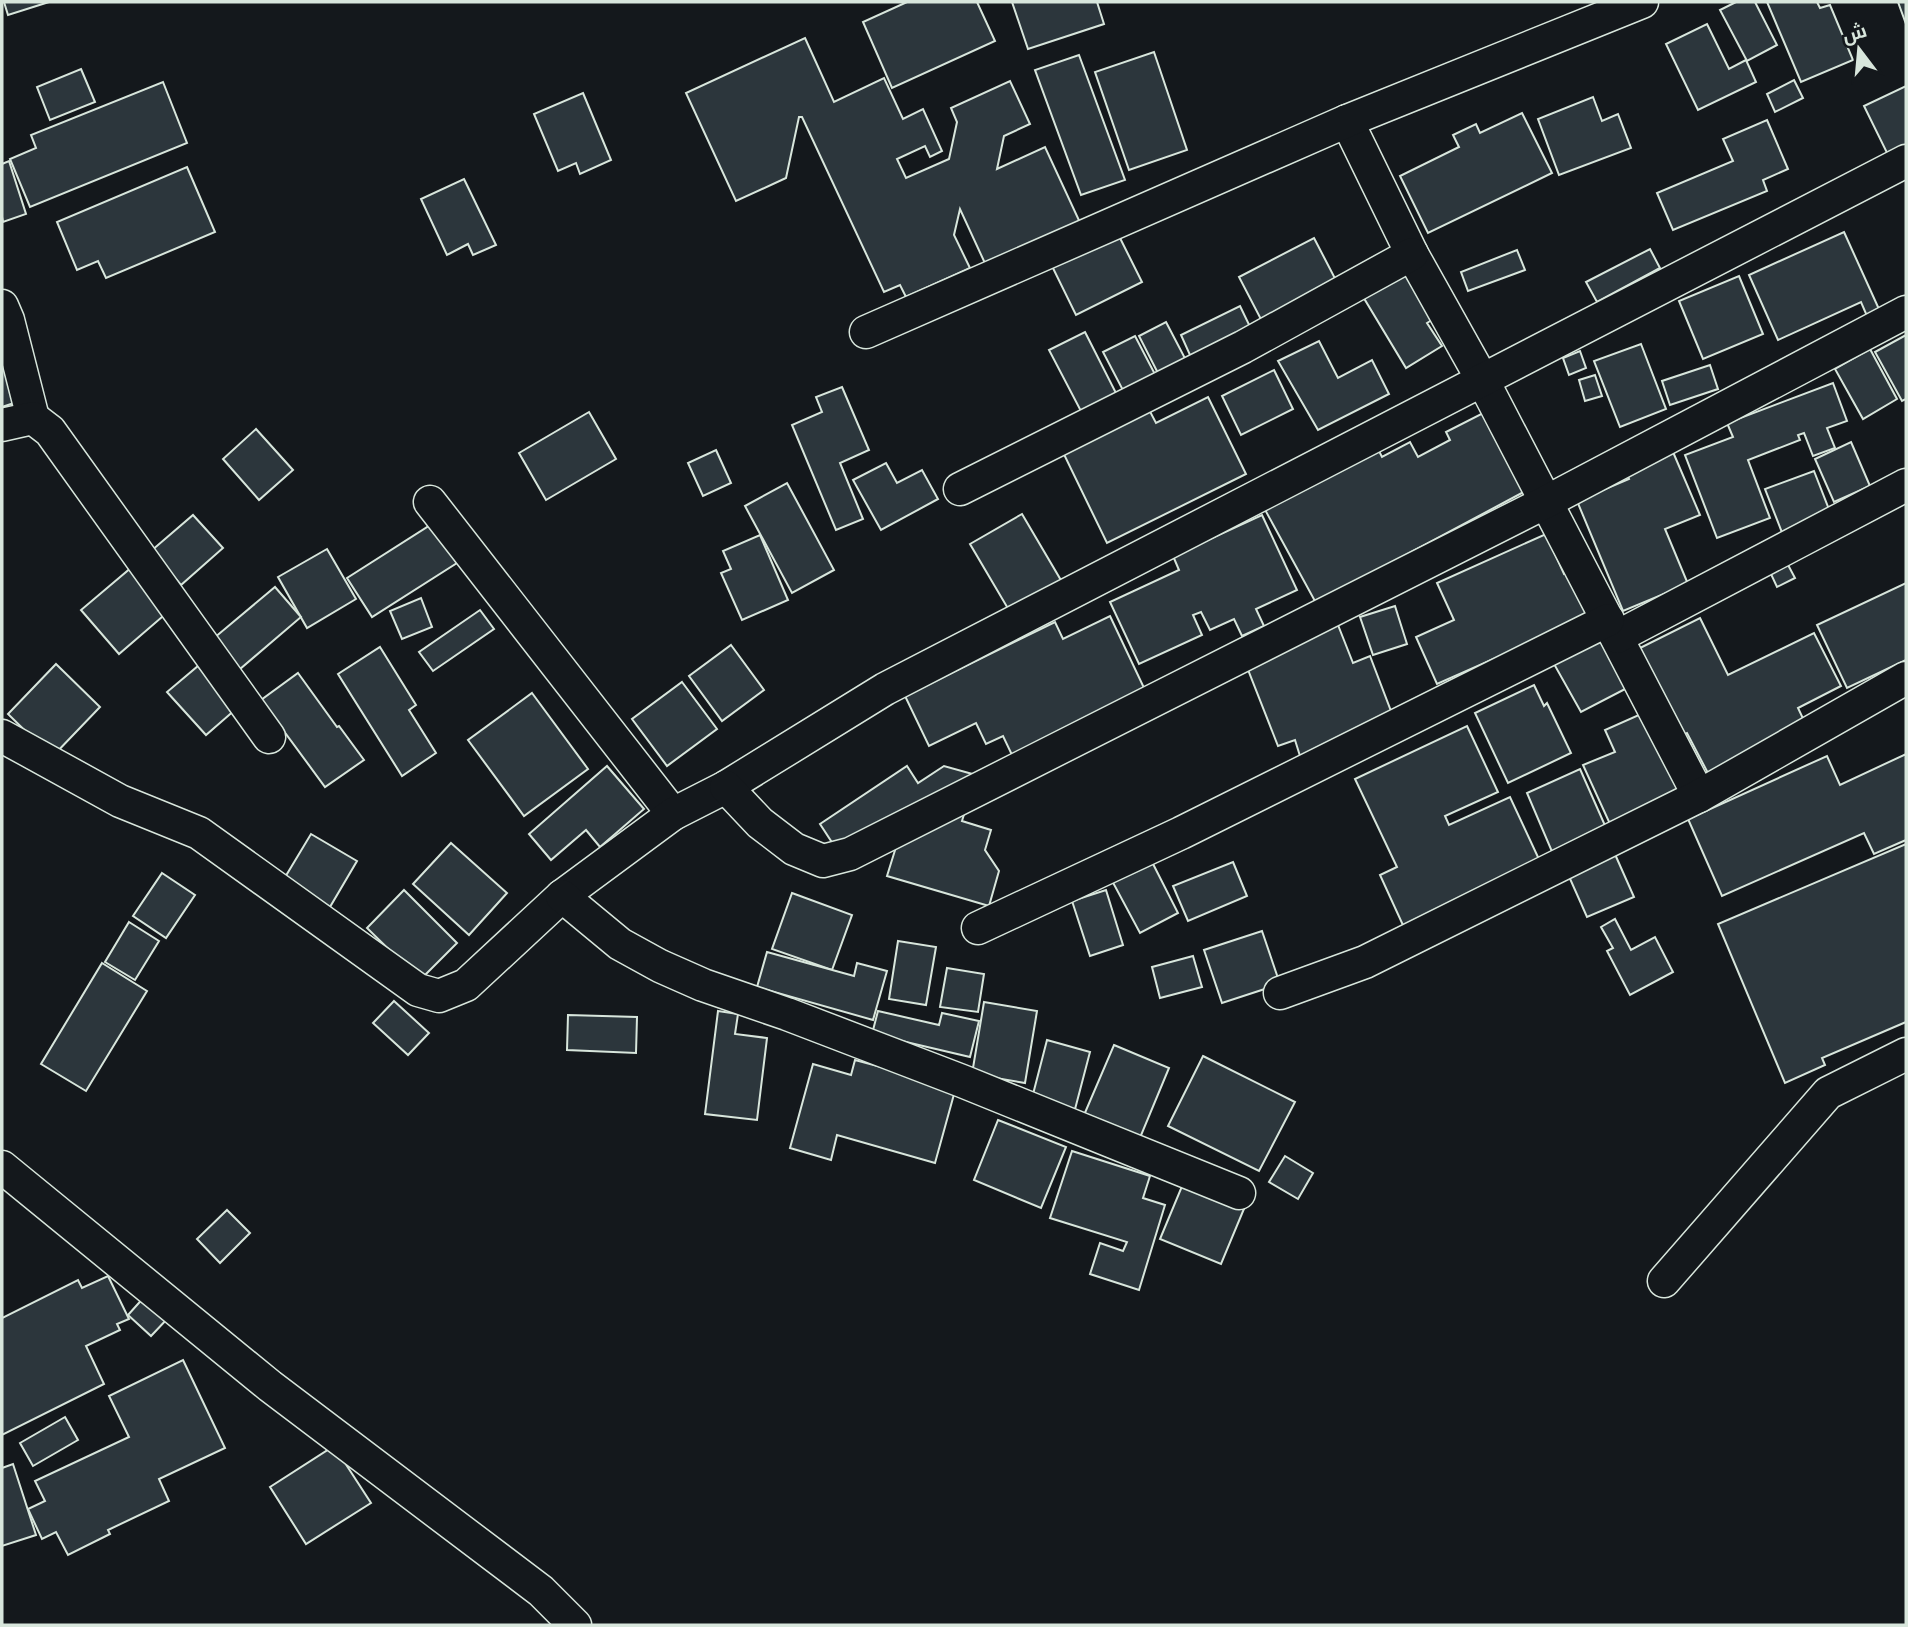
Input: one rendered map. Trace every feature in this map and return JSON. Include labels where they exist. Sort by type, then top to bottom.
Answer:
[{"type":"street","points":[[866,332],[1347,121],[1642,2]]},
{"type":"street","points":[[1347,121],[1412,254],[1482,379],[1699,796]]},
{"type":"street","points":[[2,736],[120,801],[199,833],[418,990],[439,996],[466,985],[562,896],[673,814],[726,787],[885,689],[1906,161]]},
{"type":"street","points":[[960,489],[1243,347],[1412,254]]},
{"type":"street","points":[[2,306],[33,418],[50,431],[269,737]]},
{"type":"street","points":[[726,787],[760,823],[794,849],[822,861],[850,854],[1546,502],[1906,312]]},
{"type":"street","points":[[2,425],[33,418]]},
{"type":"street","points":[[978,928],[1612,629],[1906,485]]},
{"type":"street","points":[[430,502],[673,814]]},
{"type":"street","points":[[1280,993],[1365,962],[1699,796],[1906,678]]},
{"type":"street","points":[[562,896],[620,944],[692,980],[949,1076],[1239,1193]]},
{"type":"street","points":[[1664,1281],[1828,1093],[1906,1054]]},
{"type":"street","points":[[2,1167],[270,1386],[541,1591],[575,1625]]},
{"type":"building","points":[[4,2],[49,2],[8,15]]},
{"type":"building","points":[[907,2],[977,2],[995,41],[892,88],[863,22]]},
{"type":"building","points":[[1012,2],[1097,2],[1104,24],[1028,49]]},
{"type":"building","points":[[1736,2],[1755,2],[1777,45],[1747,61],[1720,10]]},
{"type":"building","points":[[1767,2],[1817,2],[1820,8],[1830,5],[1853,60],[1801,82]]},
{"type":"building","points":[[1898,2],[1906,2],[1906,24]]},
{"type":"building","points":[[1707,24],[1729,69],[1746,60],[1756,82],[1698,110],[1666,44]]},
{"type":"building","points":[[805,38],[834,102],[884,78],[903,119],[923,109],[942,151],[930,157],[925,146],[897,159],[906,178],[949,159],[957,122],[951,108],[1010,81],[1030,124],[1004,136],[997,169],[1045,147],[1083,229],[989,272],[960,209],[954,235],[970,268],[906,297],[900,285],[884,292],[802,117],[799,117],[786,178],[736,201],[686,93]]},
{"type":"building","points":[[1154,52],[1187,150],[1129,170],[1095,72]]},
{"type":"building","points":[[1079,55],[1125,180],[1081,195],[1035,70]]},
{"type":"building","points":[[81,69],[95,102],[50,120],[37,87]]},
{"type":"building","points":[[1794,80],[1803,98],[1775,112],[1767,94]]},
{"type":"building","points":[[163,82],[187,143],[30,207],[10,159],[36,148],[31,135]]},
{"type":"building","points":[[1906,86],[1906,153],[1891,161],[1864,106]]},
{"type":"building","points":[[583,93],[611,160],[580,174],[576,163],[558,171],[534,114]]},
{"type":"building","points":[[1593,97],[1602,121],[1618,114],[1631,148],[1559,175],[1538,119]]},
{"type":"building","points":[[1522,113],[1552,173],[1428,233],[1400,176],[1459,147],[1453,135],[1476,124],[1480,133]]},
{"type":"building","points":[[1767,120],[1788,169],[1763,180],[1767,191],[1673,230],[1657,193],[1733,161],[1723,139]]},
{"type":"building","points":[[9,161],[26,214],[3,222],[2,164]]},
{"type":"building","points":[[187,167],[215,232],[106,278],[98,261],[77,270],[57,222]]},
{"type":"building","points":[[464,179],[496,245],[473,255],[468,244],[447,255],[421,199]]},
{"type":"building","points":[[1114,226],[1142,282],[1076,315],[1048,258]]},
{"type":"building","points":[[1844,232],[1883,318],[1870,323],[1861,302],[1778,340],[1749,275]]},
{"type":"building","points":[[1314,238],[1341,290],[1266,329],[1239,277]]},
{"type":"building","points":[[1650,249],[1660,268],[1597,302],[1586,282]]},
{"type":"building","points":[[1517,250],[1525,270],[1468,291],[1461,272]]},
{"type":"building","points":[[1408,261],[1440,315],[1427,323],[1442,346],[1406,368],[1359,290]]},
{"type":"building","points":[[1739,276],[1763,334],[1703,359],[1679,301]]},
{"type":"building","points":[[1240,306],[1254,335],[1194,364],[1181,335]]},
{"type":"building","points":[[1166,322],[1189,366],[1162,381],[1139,336]]},
{"type":"building","points":[[1085,332],[1118,397],[1083,415],[1049,350]]},
{"type":"building","points":[[1906,335],[1906,399],[1902,401],[1875,352]]},
{"type":"building","points":[[1135,336],[1159,382],[1127,398],[1103,352]]},
{"type":"building","points":[[1319,341],[1338,378],[1372,360],[1389,394],[1318,430],[1278,361]]},
{"type":"building","points":[[1641,344],[1666,409],[1620,427],[1594,361]]},
{"type":"building","points":[[1870,349],[1897,399],[1863,419],[1835,369]]},
{"type":"building","points":[[1580,351],[1586,368],[1569,375],[1563,358]]},
{"type":"building","points":[[2,356],[17,402],[2,407]]},
{"type":"building","points":[[1710,365],[1718,389],[1670,405],[1662,381]]},
{"type":"building","points":[[1274,370],[1293,409],[1241,435],[1222,396]]},
{"type":"building","points":[[1595,375],[1602,396],[1585,401],[1579,380]]},
{"type":"building","points":[[1833,383],[1847,421],[1827,428],[1835,448],[1813,456],[1804,433],[1798,435],[1800,440],[1748,460],[1770,518],[1717,538],[1685,455],[1733,437],[1727,423]]},
{"type":"building","points":[[842,387],[869,450],[840,463],[863,519],[836,530],[792,425],[822,412],[816,397]]},
{"type":"building","points":[[1208,397],[1246,474],[1107,543],[1058,442],[1144,400],[1156,423]]},
{"type":"building","points":[[1491,409],[1533,487],[1316,603],[1263,506],[1376,445],[1382,457],[1410,442],[1418,457],[1450,440],[1446,432]]},
{"type":"building","points":[[589,412],[616,459],[546,500],[519,453]]},
{"type":"building","points":[[256,429],[293,470],[259,500],[223,459]]},
{"type":"building","points":[[1851,442],[1870,486],[1834,502],[1815,459]]},
{"type":"building","points":[[716,450],[731,483],[703,496],[688,463]]},
{"type":"building","points":[[1673,452],[1700,515],[1665,529],[1688,584],[1623,611],[1577,501],[1629,479],[1626,472]]},
{"type":"building","points":[[886,463],[897,483],[922,470],[938,499],[881,530],[853,480]]},
{"type":"building","points":[[1814,471],[1832,517],[1783,535],[1765,489]]},
{"type":"building","points":[[787,483],[834,570],[792,593],[745,506]]},
{"type":"building","points":[[1022,514],[1062,582],[1010,612],[970,544]]},
{"type":"building","points":[[193,515],[223,548],[181,585],[151,551]]},
{"type":"building","points":[[1262,515],[1297,590],[1256,609],[1264,626],[1242,636],[1234,619],[1210,630],[1201,612],[1193,615],[1202,635],[1139,664],[1110,602],[1179,570],[1173,556]]},
{"type":"building","points":[[432,524],[457,563],[372,617],[347,578]]},
{"type":"building","points":[[1546,534],[1564,574],[1568,572],[1588,617],[1437,684],[1416,637],[1454,620],[1437,583]]},
{"type":"building","points":[[760,535],[788,600],[742,620],[721,573],[731,569],[723,551]]},
{"type":"building","points":[[327,549],[356,599],[307,628],[278,577]]},
{"type":"building","points":[[1787,563],[1795,578],[1777,587],[1770,572]]},
{"type":"building","points":[[132,567],[169,611],[119,654],[81,610]]},
{"type":"building","points":[[1906,583],[1906,660],[1847,688],[1817,625]]},
{"type":"building","points":[[275,587],[301,617],[240,669],[214,638]]},
{"type":"building","points":[[421,598],[432,627],[402,639],[390,611]]},
{"type":"building","points":[[1395,606],[1407,644],[1373,655],[1360,617]]},
{"type":"building","points":[[480,610],[494,629],[433,671],[419,652]]},
{"type":"building","points":[[1110,616],[1145,690],[1012,755],[1003,736],[986,744],[976,723],[929,746],[905,696],[1055,622],[1063,639]]},
{"type":"building","points":[[1700,618],[1728,675],[1814,633],[1841,686],[1798,708],[1808,729],[1710,777],[1687,733],[1683,735],[1640,648]]},
{"type":"building","points":[[1338,625],[1353,663],[1370,656],[1394,719],[1300,756],[1295,740],[1278,746],[1245,662]]},
{"type":"building","points":[[1603,637],[1629,687],[1581,712],[1554,664]]},
{"type":"building","points":[[731,645],[764,690],[722,721],[689,676]]},
{"type":"building","points":[[380,647],[416,705],[409,710],[436,753],[402,776],[338,674]]},
{"type":"building","points":[[56,664],[100,707],[52,757],[8,714]]},
{"type":"building","points":[[198,666],[236,709],[206,735],[167,692]]},
{"type":"building","points":[[298,673],[364,760],[325,787],[261,700]]},
{"type":"building","points":[[682,682],[717,729],[667,766],[632,719]]},
{"type":"building","points":[[1534,685],[1544,706],[1547,703],[1571,753],[1508,783],[1475,713]]},
{"type":"building","points":[[532,693],[588,769],[524,816],[468,740]]},
{"type":"building","points":[[1650,710],[1685,789],[1610,824],[1583,765],[1615,752],[1605,730]]},
{"type":"building","points":[[1467,726],[1498,792],[1445,816],[1449,825],[1510,797],[1544,870],[1407,934],[1380,875],[1397,867],[1355,779]]},
{"type":"building","points":[[1906,754],[1906,840],[1874,854],[1864,833],[1722,896],[1688,819],[1827,756],[1840,785]]},
{"type":"building","points":[[607,766],[644,809],[600,847],[586,830],[551,860],[529,834]]},
{"type":"building","points":[[907,766],[918,783],[944,766],[976,775],[962,821],[991,830],[985,850],[999,871],[989,906],[887,876],[905,818],[835,847],[820,824]]},
{"type":"building","points":[[1580,769],[1607,830],[1553,854],[1527,793]]},
{"type":"building","points":[[311,834],[357,861],[327,912],[281,884]]},
{"type":"building","points":[[451,843],[507,893],[469,935],[413,884]]},
{"type":"building","points":[[1906,844],[1906,1022],[1822,1058],[1825,1065],[1785,1083],[1718,924]]},
{"type":"building","points":[[1614,852],[1634,897],[1587,917],[1567,872]]},
{"type":"building","points":[[1149,856],[1178,913],[1140,933],[1110,877]]},
{"type":"building","points":[[1233,862],[1247,896],[1188,921],[1173,886]]},
{"type":"building","points":[[162,873],[195,895],[166,938],[133,916]]},
{"type":"building","points":[[404,890],[457,943],[420,980],[367,928]]},
{"type":"building","points":[[1106,890],[1123,945],[1090,956],[1072,901]]},
{"type":"building","points":[[792,893],[852,915],[832,970],[772,949]]},
{"type":"building","points":[[1615,919],[1631,950],[1655,937],[1673,972],[1630,995],[1607,951],[1613,948],[1601,927]]},
{"type":"building","points":[[129,922],[159,941],[135,980],[105,962]]},
{"type":"building","points":[[1262,931],[1280,984],[1222,1003],[1204,950]]},
{"type":"building","points":[[898,941],[936,947],[926,1005],[889,999]]},
{"type":"building","points":[[767,952],[854,976],[857,963],[887,971],[873,1020],[757,987]]},
{"type":"building","points":[[1193,956],[1202,987],[1160,998],[1152,967]]},
{"type":"building","points":[[102,963],[147,991],[86,1091],[41,1064]]},
{"type":"building","points":[[947,968],[984,974],[978,1012],[940,1007]]},
{"type":"building","points":[[394,1001],[429,1033],[408,1055],[373,1023]]},
{"type":"building","points":[[984,1002],[1037,1011],[1025,1083],[972,1074]]},
{"type":"building","points":[[718,1011],[738,1014],[735,1034],[767,1038],[757,1120],[705,1114]]},
{"type":"building","points":[[878,1011],[939,1025],[942,1013],[979,1021],[970,1057],[872,1034]]},
{"type":"building","points":[[568,1015],[637,1017],[636,1053],[567,1050]]},
{"type":"building","points":[[1047,1040],[1090,1052],[1074,1113],[1031,1102]]},
{"type":"building","points":[[1114,1045],[1169,1068],[1137,1145],[1081,1122]]},
{"type":"building","points":[[1203,1056],[1295,1102],[1259,1171],[1168,1126]]},
{"type":"building","points":[[855,1060],[956,1087],[935,1163],[837,1135],[831,1160],[790,1148],[813,1064],[851,1075]]},
{"type":"building","points":[[998,1120],[1066,1147],[1041,1208],[974,1180]]},
{"type":"building","points":[[1072,1151],[1150,1176],[1143,1198],[1165,1205],[1139,1290],[1090,1274],[1100,1243],[1123,1251],[1127,1242],[1050,1218]]},
{"type":"building","points":[[1285,1156],[1313,1173],[1298,1199],[1269,1182]]},
{"type":"building","points":[[1185,1179],[1246,1204],[1221,1264],[1160,1239]]},
{"type":"building","points":[[227,1210],[250,1233],[220,1263],[197,1239]]},
{"type":"building","points":[[108,1276],[129,1319],[117,1324],[120,1330],[86,1346],[104,1384],[2,1435],[2,1318],[78,1280],[82,1288]]},
{"type":"building","points":[[146,1295],[169,1317],[151,1336],[128,1315]]},
{"type":"building","points":[[183,1360],[225,1448],[159,1479],[169,1501],[108,1530],[110,1534],[68,1555],[56,1532],[42,1539],[28,1509],[45,1501],[35,1481],[129,1437],[109,1396]]},
{"type":"building","points":[[65,1417],[78,1440],[33,1466],[20,1443]]},
{"type":"building","points":[[334,1446],[371,1503],[306,1544],[270,1487]]},
{"type":"building","points":[[13,1464],[36,1535],[2,1546],[2,1468]]}]
